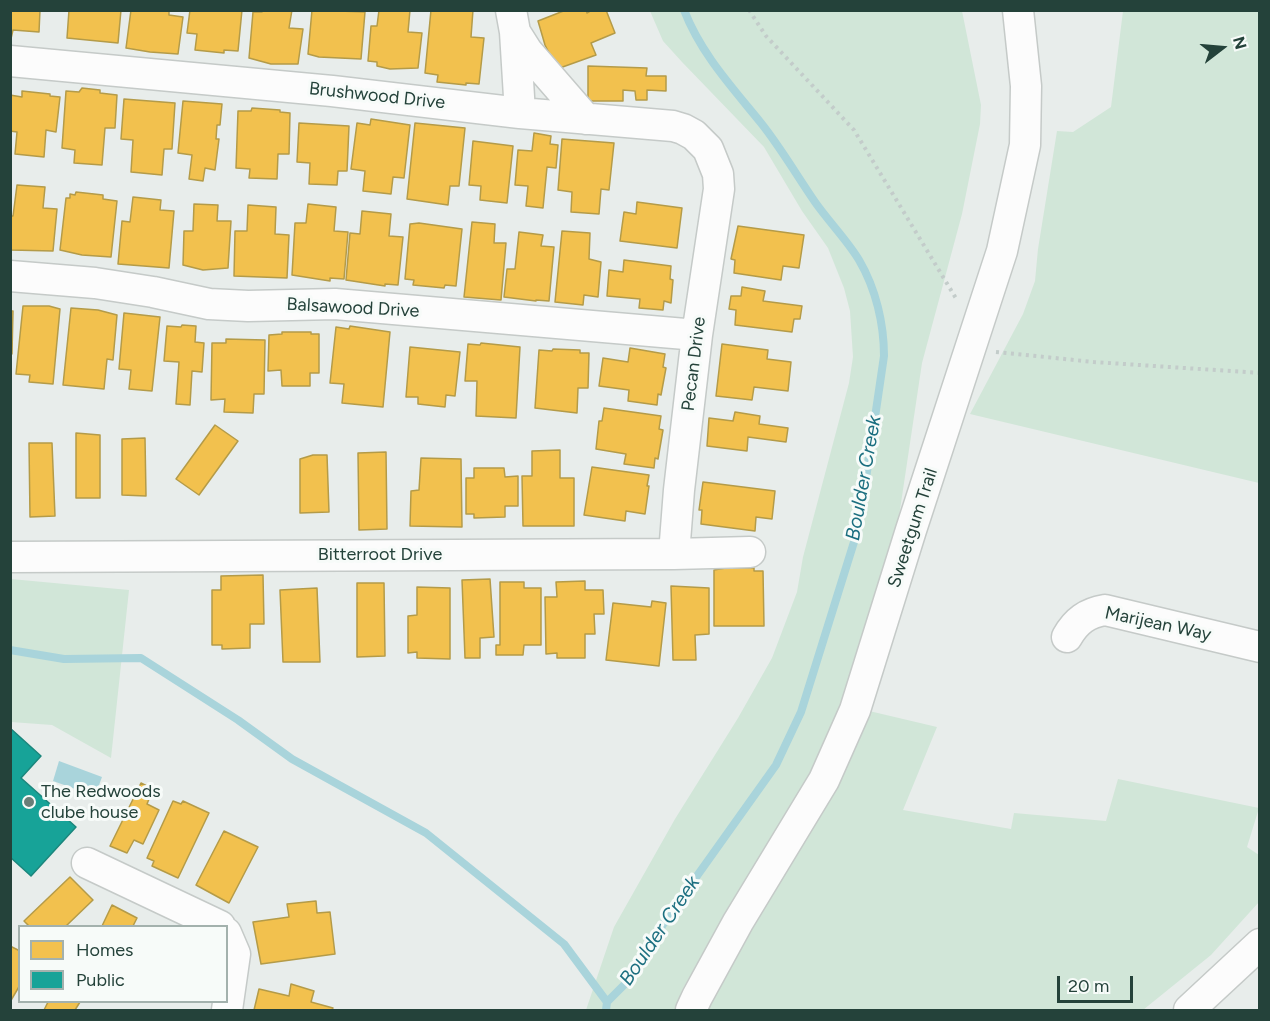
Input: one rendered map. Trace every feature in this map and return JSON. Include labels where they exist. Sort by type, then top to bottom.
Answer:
[{"type":"street","name":"Sweetgum Trail","points":[[691,1011],[732,931],[824,780],[855,710],[1002,251],[1025,145],[1026,86],[1018,10]]},
{"type":"street","points":[[513,21],[520,113]]},
{"type":"street","points":[[513,21],[527,51],[586,118]]},
{"type":"street","name":"Brushwood Drive","points":[[10,61],[332,91],[683,129],[694,135],[708,149],[718,174]]},
{"type":"street","name":"Pecan Drive","points":[[674,554],[697,335],[718,196],[718,174]]},
{"type":"street","name":"Balsawood Drive","points":[[10,276],[118,286],[209,304],[248,306],[334,304],[697,335]]},
{"type":"street","name":"Bitterroot Drive","points":[[10,557],[750,552]]},
{"type":"street","name":"Marijean Way","points":[[1067,637],[1084,616],[1105,610],[1260,647]]},
{"type":"street","points":[[87,863],[216,925]]},
{"type":"street","points":[[227,1011],[235,954],[228,938]]},
{"type":"street","points":[[1189,1011],[1260,944]]},
{"type":"path","points":[[749,10],[766,36],[854,130],[974,341],[1094,362],[1260,373]]},
{"type":"green space","points":[[650,11],[962,11],[981,105],[980,124],[962,214],[922,363],[898,523],[843,711],[817,772],[766,848],[713,936],[682,990],[676,1010],[586,1010],[614,927],[675,819],[738,718],[772,658],[797,592],[803,557],[849,383],[853,357],[850,311],[844,288],[828,248],[802,211],[764,147],[663,41]]},
{"type":"green space","points":[[1123,11],[1259,11],[1259,483],[970,414],[1023,314],[1035,281],[1057,131],[1073,132],[1111,107]]},
{"type":"green space","points":[[11,579],[129,590],[111,758],[52,725],[11,722]]},
{"type":"green space","points":[[865,710],[937,727],[903,810],[1011,829],[1014,813],[1106,821],[1118,779],[1259,808],[1247,847],[1259,855],[1259,902],[1211,955],[1143,1010],[706,1010]]},
{"type":"water","points":[[59,761],[102,777],[95,796],[53,781]]},
{"type":"building: Homes","points":[[10,10],[40,10],[39,32],[13,30],[10,43]]},
{"type":"building: Homes","points":[[69,10],[121,10],[118,43],[67,38]]},
{"type":"building: Homes","points":[[131,10],[169,10],[169,15],[183,17],[178,54],[126,48]]},
{"type":"building: Homes","points":[[190,10],[242,10],[238,51],[224,50],[224,53],[195,50],[197,34],[187,33]]},
{"type":"building: Homes","points":[[262,10],[292,10],[289,28],[303,29],[298,64],[271,64],[249,58],[253,12],[262,12]]},
{"type":"building: Homes","points":[[312,10],[365,12],[361,59],[319,57],[308,54]]},
{"type":"building: Homes","points":[[379,10],[410,10],[408,32],[422,33],[418,68],[390,69],[377,66],[377,62],[368,61],[371,26],[377,26]]},
{"type":"building: Homes","points":[[431,10],[473,10],[471,37],[484,38],[479,84],[437,82],[438,75],[425,73]]},
{"type":"building: Homes","points":[[566,10],[586,10],[587,13],[592,10],[606,10],[615,33],[591,43],[596,55],[557,69],[545,45],[538,21]]},
{"type":"building: Homes","points":[[588,66],[647,68],[646,76],[666,76],[666,91],[647,90],[647,100],[636,100],[635,91],[623,90],[623,101],[588,101]]},
{"type":"building: Homes","points":[[82,88],[117,95],[115,128],[105,128],[102,165],[74,163],[75,150],[62,148],[66,91],[79,92]]},
{"type":"building: Homes","points":[[22,91],[60,97],[56,132],[46,130],[44,157],[15,154],[17,132],[10,131],[10,95],[22,97]]},
{"type":"building: Homes","points":[[124,99],[175,103],[172,149],[164,149],[162,175],[131,172],[133,140],[121,139]]},
{"type":"building: Homes","points":[[183,101],[222,104],[220,125],[217,125],[216,139],[219,139],[215,170],[205,168],[203,181],[189,179],[192,155],[178,153]]},
{"type":"building: Homes","points":[[252,108],[290,113],[289,154],[278,154],[277,179],[249,178],[250,169],[236,168],[238,111],[251,111]]},
{"type":"building: Homes","points":[[371,119],[410,125],[404,178],[393,177],[391,194],[363,191],[365,171],[351,169],[357,123],[370,125]]},
{"type":"building: Homes","points":[[299,123],[349,126],[347,171],[338,171],[337,185],[309,184],[310,163],[297,162]]},
{"type":"building: Homes","points":[[415,123],[465,128],[459,186],[450,186],[448,205],[407,199]]},
{"type":"building: Homes","points":[[534,133],[551,136],[550,144],[558,145],[556,168],[547,167],[543,208],[526,206],[528,186],[515,185],[518,150],[532,151]]},
{"type":"building: Homes","points":[[562,139],[614,143],[609,190],[601,189],[599,214],[571,212],[572,192],[558,190]]},
{"type":"building: Homes","points":[[473,141],[513,146],[507,203],[480,200],[481,186],[469,185]]},
{"type":"building: Homes","points":[[17,185],[45,187],[43,208],[57,209],[53,251],[11,250],[10,216],[13,216]]},
{"type":"building: Homes","points":[[76,192],[103,195],[103,199],[117,201],[111,257],[82,255],[60,250],[66,198],[70,198],[70,194],[75,195]]},
{"type":"building: Homes","points":[[133,197],[161,200],[160,210],[174,211],[169,268],[118,264],[122,221],[130,222]]},
{"type":"building: Homes","points":[[637,202],[682,208],[677,248],[620,241],[624,212],[636,214]]},
{"type":"building: Homes","points":[[194,204],[218,205],[217,221],[231,221],[228,268],[203,270],[183,265],[184,231],[193,231]]},
{"type":"building: Homes","points":[[308,204],[336,207],[334,231],[348,232],[344,279],[330,278],[330,281],[292,275],[295,223],[306,223]]},
{"type":"building: Homes","points":[[248,205],[276,207],[275,234],[289,235],[287,278],[234,276],[235,231],[247,231]]},
{"type":"building: Homes","points":[[362,211],[391,214],[389,236],[403,237],[398,285],[385,284],[385,286],[346,280],[350,233],[360,234]]},
{"type":"building: Homes","points":[[472,222],[495,224],[494,243],[506,243],[501,300],[464,297]]},
{"type":"building: Homes","points":[[419,223],[462,229],[456,286],[445,285],[444,288],[413,285],[414,280],[405,279],[410,224]]},
{"type":"building: Homes","points":[[738,226],[804,235],[799,268],[783,266],[781,280],[734,273],[735,260],[731,259]]},
{"type":"building: Homes","points":[[562,231],[590,233],[589,259],[601,262],[598,297],[584,295],[583,305],[555,302]]},
{"type":"building: Homes","points":[[519,232],[543,235],[541,246],[554,247],[549,301],[504,297],[507,269],[515,269]]},
{"type":"building: Homes","points":[[624,260],[671,266],[670,279],[673,280],[671,303],[664,301],[663,310],[639,308],[640,299],[607,296],[609,270],[623,272]]},
{"type":"building: Homes","points":[[742,287],[765,291],[763,301],[802,306],[800,319],[794,319],[792,332],[735,325],[736,310],[729,309],[731,296],[741,296]]},
{"type":"building: Homes","points":[[23,306],[49,306],[60,309],[53,384],[29,382],[30,375],[16,374]]},
{"type":"building: Homes","points":[[71,308],[98,310],[117,315],[113,360],[107,359],[104,389],[63,385]]},
{"type":"building: Homes","points":[[10,311],[13,311],[12,354],[10,354]]},
{"type":"building: Homes","points":[[124,313],[160,317],[152,391],[129,389],[131,370],[119,369]]},
{"type":"building: Homes","points":[[182,325],[196,326],[195,342],[204,343],[202,372],[192,371],[190,405],[176,404],[179,362],[164,361],[167,326],[181,327]]},
{"type":"building: Homes","points":[[350,326],[390,332],[383,407],[342,403],[344,384],[330,383],[336,327],[349,329]]},
{"type":"building: Homes","points":[[282,332],[319,334],[319,373],[310,373],[310,386],[282,386],[281,370],[268,371],[269,335],[282,334]]},
{"type":"building: Homes","points":[[226,339],[265,340],[264,394],[254,394],[253,413],[224,412],[225,399],[211,400],[212,343],[226,343]]},
{"type":"building: Homes","points":[[481,343],[520,347],[516,418],[476,416],[477,381],[465,381],[468,344],[480,345]]},
{"type":"building: Homes","points":[[722,344],[768,350],[767,359],[791,362],[788,391],[754,387],[752,400],[716,396]]},
{"type":"building: Homes","points":[[410,347],[460,352],[455,396],[446,395],[445,407],[418,404],[418,397],[406,397]]},
{"type":"building: Homes","points":[[630,348],[665,354],[663,367],[666,368],[657,405],[628,401],[629,390],[599,386],[603,358],[628,362]]},
{"type":"building: Homes","points":[[553,349],[580,350],[580,353],[589,353],[588,388],[578,388],[577,413],[535,408],[539,350],[552,351]]},
{"type":"building: Homes","points":[[604,408],[661,416],[659,429],[663,430],[658,459],[655,458],[654,468],[624,464],[626,454],[596,449],[599,421],[602,421]]},
{"type":"building: Homes","points":[[735,412],[760,416],[759,424],[788,428],[786,442],[748,437],[747,451],[707,446],[709,418],[733,421]]},
{"type":"building: Homes","points":[[215,425],[238,441],[199,495],[176,479]]},
{"type":"building: Homes","points":[[76,433],[100,435],[100,498],[76,498]]},
{"type":"building: Homes","points":[[145,438],[146,496],[122,495],[122,439]]},
{"type":"building: Homes","points":[[29,443],[52,443],[55,516],[30,517]]},
{"type":"building: Homes","points":[[560,450],[560,478],[574,478],[574,526],[523,526],[522,476],[532,476],[532,451]]},
{"type":"building: Homes","points":[[386,452],[387,529],[359,530],[358,453]]},
{"type":"building: Homes","points":[[313,455],[327,455],[329,512],[300,513],[300,459]]},
{"type":"building: Homes","points":[[421,458],[461,459],[462,527],[410,526],[411,491],[419,490]]},
{"type":"building: Homes","points":[[592,467],[649,475],[645,514],[626,511],[625,521],[584,515]]},
{"type":"building: Homes","points":[[474,468],[504,468],[505,477],[518,476],[518,506],[505,506],[505,517],[474,518],[474,514],[466,514],[466,478],[474,478]]},
{"type":"building: Homes","points":[[703,482],[775,491],[772,519],[756,517],[755,531],[701,524],[702,510],[699,510]]},
{"type":"building: Homes","points":[[754,568],[754,571],[763,571],[764,626],[714,626],[714,570]]},
{"type":"building: Homes","points":[[263,575],[264,624],[250,624],[250,648],[222,649],[222,645],[212,645],[212,590],[221,590],[221,576]]},
{"type":"building: Homes","points":[[490,579],[494,637],[480,638],[480,658],[465,658],[462,580]]},
{"type":"building: Homes","points":[[585,581],[585,590],[603,590],[604,614],[594,614],[595,634],[585,634],[585,658],[557,658],[557,653],[546,654],[545,597],[557,597],[556,582]]},
{"type":"building: Homes","points":[[500,582],[524,582],[524,588],[541,588],[541,645],[524,645],[523,655],[496,655],[496,645],[500,645]]},
{"type":"building: Homes","points":[[357,583],[384,583],[385,656],[357,657]]},
{"type":"building: Homes","points":[[671,586],[709,588],[709,634],[695,635],[696,660],[673,660]]},
{"type":"building: Homes","points":[[417,587],[450,588],[450,659],[417,658],[417,652],[408,653],[408,616],[417,615]]},
{"type":"building: Homes","points":[[317,588],[320,662],[283,662],[280,590]]},
{"type":"building: Homes","points":[[652,601],[666,603],[659,666],[606,660],[613,603],[651,607]]},
{"type":"building: Homes","points":[[141,783],[153,789],[147,804],[159,810],[143,844],[134,840],[127,853],[110,846]]},
{"type":"building: Homes","points":[[173,801],[181,804],[183,801],[209,813],[178,878],[152,866],[154,861],[147,858]]},
{"type":"building: Homes","points":[[224,831],[258,847],[229,903],[196,885]]},
{"type":"building: Homes","points":[[70,877],[93,900],[67,925],[28,925],[24,921]]},
{"type":"building: Homes","points":[[316,901],[317,913],[330,912],[335,954],[261,964],[253,922],[289,917],[287,904]]},
{"type":"building: Homes","points":[[112,905],[137,918],[134,925],[102,925]]},
{"type":"building: Homes","points":[[10,946],[18,950],[18,988],[10,1002]]},
{"type":"building: Homes","points":[[291,984],[314,991],[311,1002],[333,1008],[332,1010],[254,1010],[259,989],[289,996]]},
{"type":"building: Homes","points":[[48,1003],[79,1003],[75,1010],[44,1010]]},
{"type":"building: Public","name":"The Redwoods clube house","points":[[10,728],[41,756],[21,778],[76,827],[31,876],[10,857]]},
{"type":"waterway","name":"Boulder Creek","points":[[606,1010],[607,1002],[626,983],[667,918],[776,765],[801,712],[859,526],[884,356],[878,307],[859,260],[815,202],[768,133],[708,56],[684,10]]},
{"type":"waterway","points":[[10,650],[64,659],[141,658],[238,720],[292,759],[426,833],[564,944],[607,1002]]},
{"type":"place","name":"The Redwoods clube house","points":[[29,802]]}]
